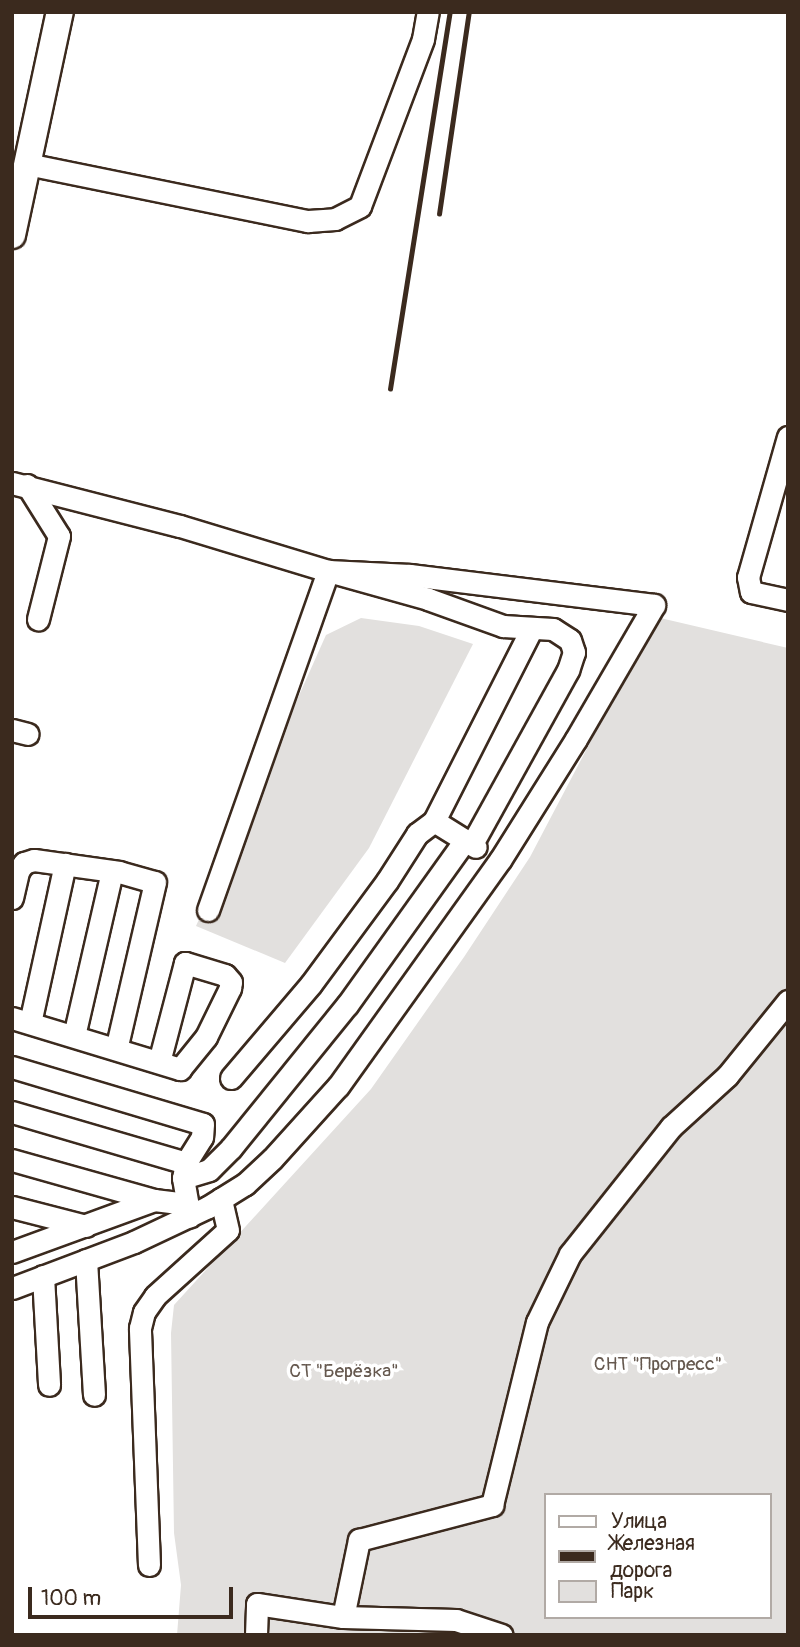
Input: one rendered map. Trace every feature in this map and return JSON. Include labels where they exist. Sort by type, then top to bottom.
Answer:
[{"type":"main road","points":[[12,235],[60,12]]},
{"type":"lane","points":[[27,164],[307,221],[335,219],[360,206],[423,39],[428,12]]},
{"type":"lane","points":[[788,437],[748,577],[751,592],[788,600]]},
{"type":"lane","points":[[12,1112],[184,1170],[209,1170],[231,1148],[347,1005],[468,842],[568,670],[574,653],[570,640],[553,629],[531,630],[503,626],[428,599],[167,522],[20,484]]},
{"type":"lane","points":[[20,484],[59,536],[38,619]]},
{"type":"lane","points":[[12,1288],[86,1260],[189,1210],[221,1199],[245,1184],[272,1159],[338,1086],[500,860],[576,739],[654,606],[410,575],[328,571]]},
{"type":"lane","points":[[208,910],[328,571]]},
{"type":"lane","points":[[231,1078],[311,985],[387,881],[417,834],[434,821],[531,630]]},
{"type":"lane","points":[[434,821],[500,860]]},
{"type":"lane","points":[[12,898],[18,871],[24,863],[34,860],[152,879],[156,886],[116,1049]]},
{"type":"lane","points":[[65,864],[21,1020],[180,1069],[206,1037],[230,988],[231,982],[225,975],[185,963],[159,1062]]},
{"type":"lane","points":[[74,1037],[112,871]]},
{"type":"lane","points":[[343,1617],[359,1540],[492,1505],[537,1322],[570,1254],[671,1127],[727,1076],[788,1001]]},
{"type":"lane","points":[[12,1067],[203,1124],[202,1137],[184,1170],[189,1210]]},
{"type":"lane","points":[[12,1160],[189,1210]]},
{"type":"lane","points":[[12,1252],[154,1199]]},
{"type":"lane","points":[[149,1565],[140,1328],[144,1312],[155,1296],[228,1230],[221,1199]]},
{"type":"lane","points":[[12,1207],[86,1226]]},
{"type":"lane","points":[[86,1260],[94,1395]]},
{"type":"lane","points":[[43,1276],[49,1385]]},
{"type":"lane","points":[[256,1635],[257,1604],[343,1617],[456,1620],[502,1635]]},
{"type":"green space","name":"СТ \"Берёзка\"","points":[[656,617],[788,648],[788,1635],[177,1635],[181,1585],[174,1533],[171,1333],[174,1305],[371,1089],[530,857]]},
{"type":"green space","points":[[361,618],[419,626],[473,644],[369,848],[285,963],[196,926],[326,635]]},
{"type":"railway","points":[[390,389],[450,12]]},
{"type":"railway","points":[[439,214],[469,12]]},
{"type":"park label","name":"СНТ \"Прогресс\"","points":[[658,1365]]}]
